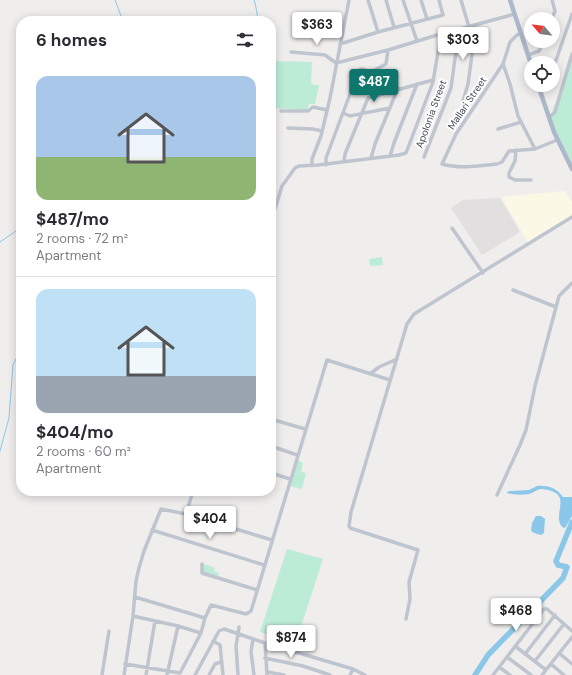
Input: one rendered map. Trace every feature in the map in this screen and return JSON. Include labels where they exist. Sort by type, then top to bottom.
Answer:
[{"type":"main road","points":[[510,0],[528,55]]},
{"type":"main road","points":[[540,92],[557,140],[572,169]]},
{"type":"street","points":[[312,165],[312,160],[322,131],[327,110],[349,0]]},
{"type":"street","points":[[368,0],[378,32]]},
{"type":"street","points":[[386,0],[394,27]]},
{"type":"street","points":[[403,0],[416,41]]},
{"type":"street","points":[[421,0],[427,19]]},
{"type":"street","points":[[340,44],[394,27],[443,15],[439,0]]},
{"type":"street","points":[[461,0],[469,27]]},
{"type":"street","points":[[552,0],[555,12]]},
{"type":"street","points":[[336,63],[515,14]]},
{"type":"street","points":[[557,56],[572,14]]},
{"type":"street","points":[[463,101],[468,84],[476,25]]},
{"type":"street","name":"Apolonia Street","points":[[424,157],[451,88],[459,29]]},
{"type":"street","name":"Mallari Street","points":[[516,150],[508,151],[502,162],[497,164],[452,167],[442,164],[456,134],[503,64],[510,42],[521,33]]},
{"type":"street","points":[[276,206],[282,186],[295,168],[299,166],[390,156],[404,154],[407,151],[433,80],[440,34]]},
{"type":"street","points":[[528,55],[539,51],[540,48]]},
{"type":"street","points":[[326,164],[326,158],[360,69],[373,72],[386,64],[388,50]]},
{"type":"street","points":[[291,52],[325,55],[336,63]]},
{"type":"street","points":[[549,118],[555,112],[572,54]]},
{"type":"street","points":[[503,64],[510,84],[517,115],[535,149]]},
{"type":"street","points":[[344,161],[345,154],[368,98],[398,88],[433,80]]},
{"type":"street","points":[[390,156],[417,84]]},
{"type":"street","points":[[371,158],[375,144],[398,88]]},
{"type":"street","points":[[281,111],[308,111],[313,107],[327,110]]},
{"type":"street","points":[[343,113],[350,116],[390,108]]},
{"type":"street","points":[[498,129],[521,122]]},
{"type":"street","points":[[288,128],[313,129],[322,131]]},
{"type":"street","points":[[531,180],[515,180],[509,177],[509,173],[515,161],[516,150],[535,149],[557,140]]},
{"type":"street","points":[[406,619],[410,599],[410,582],[418,550],[350,528],[348,526],[392,371],[409,319],[414,314],[572,217]]},
{"type":"street","points":[[452,228],[483,273]]},
{"type":"street","points":[[497,495],[526,430],[535,386],[559,296],[572,283]]},
{"type":"street","points":[[514,290],[556,307]]},
{"type":"street","points":[[370,374],[378,367],[397,359]]},
{"type":"street","points":[[126,664],[167,674],[178,674],[182,672],[201,634],[210,606],[213,604],[246,614],[249,613],[327,360],[390,380]]},
{"type":"street","points":[[387,363],[392,371]]},
{"type":"street","points":[[276,420],[306,429]]},
{"type":"street","points":[[276,448],[297,455]]},
{"type":"street","points":[[276,475],[290,479]]},
{"type":"street","points":[[186,514],[191,496]]},
{"type":"street","points":[[124,675],[133,616],[136,581],[152,530],[161,509],[186,514],[272,540]]},
{"type":"street","points":[[152,530],[264,565]]},
{"type":"street","points":[[202,564],[202,573],[257,590]]},
{"type":"street","points":[[135,597],[205,618]]},
{"type":"street","points":[[493,675],[544,608],[555,615],[572,631]]},
{"type":"street","points":[[525,654],[555,615]]},
{"type":"street","points":[[133,616],[178,626],[201,634]]},
{"type":"street","points":[[146,675],[156,621]]},
{"type":"street","points":[[535,661],[564,624]]},
{"type":"street","points":[[167,674],[178,626]]},
{"type":"street","points":[[238,675],[236,652],[239,627]]},
{"type":"street","points":[[196,675],[213,641],[222,629],[353,669],[365,675]]},
{"type":"street","points":[[102,675],[110,631]]},
{"type":"street","points":[[542,675],[572,637]]},
{"type":"street","points":[[253,639],[251,652],[254,675]]},
{"type":"street","points":[[213,641],[220,646],[223,675]]},
{"type":"street","points":[[265,643],[267,674],[284,675]]},
{"type":"street","points":[[515,646],[546,670]]},
{"type":"street","points":[[559,653],[572,664]]},
{"type":"street","points":[[507,657],[531,675]]},
{"type":"street","points":[[265,658],[303,666],[330,675]]},
{"type":"street","points":[[209,675],[215,664],[221,662]]},
{"type":"street","points":[[551,664],[563,675]]},
{"type":"street","points":[[500,667],[510,675]]},
{"type":"street","points":[[350,675],[353,669]]},
{"type":"shaded area","points":[[564,191],[572,202],[572,216],[528,242],[501,197]]},
{"type":"shaded area","points":[[500,198],[520,232],[482,255],[451,208],[463,200]]},
{"type":"green space","points":[[572,56],[572,167],[550,118]]},
{"type":"green space","points":[[276,61],[312,62],[311,82],[314,85],[319,85],[315,104],[309,104],[307,110],[276,108]]},
{"type":"green space","points":[[382,257],[383,265],[370,266],[369,259]]},
{"type":"green space","points":[[297,460],[303,463],[301,472],[306,473],[302,489],[289,486]]},
{"type":"green space","points":[[287,549],[323,559],[296,642],[260,632]]},
{"type":"green space","points":[[204,564],[215,568],[214,571],[219,573],[218,577],[201,571]]},
{"type":"water","points":[[537,486],[545,486],[555,489],[563,497],[572,497],[572,516],[565,528],[562,527],[560,523],[560,498],[555,492],[540,489],[529,494],[518,495],[507,493],[510,491],[529,490]]},
{"type":"water","points":[[536,516],[541,516],[545,519],[544,533],[541,535],[531,531],[532,523]]},
{"type":"waterway","points":[[115,0],[121,16]]},
{"type":"waterway","points":[[254,0],[257,16]]},
{"type":"waterway","points":[[0,242],[16,231]]},
{"type":"waterway","points":[[0,451],[9,418],[13,365],[16,359]]},
{"type":"waterway","points":[[475,675],[488,655],[563,578],[567,567],[558,565],[556,561],[572,522]]}]
